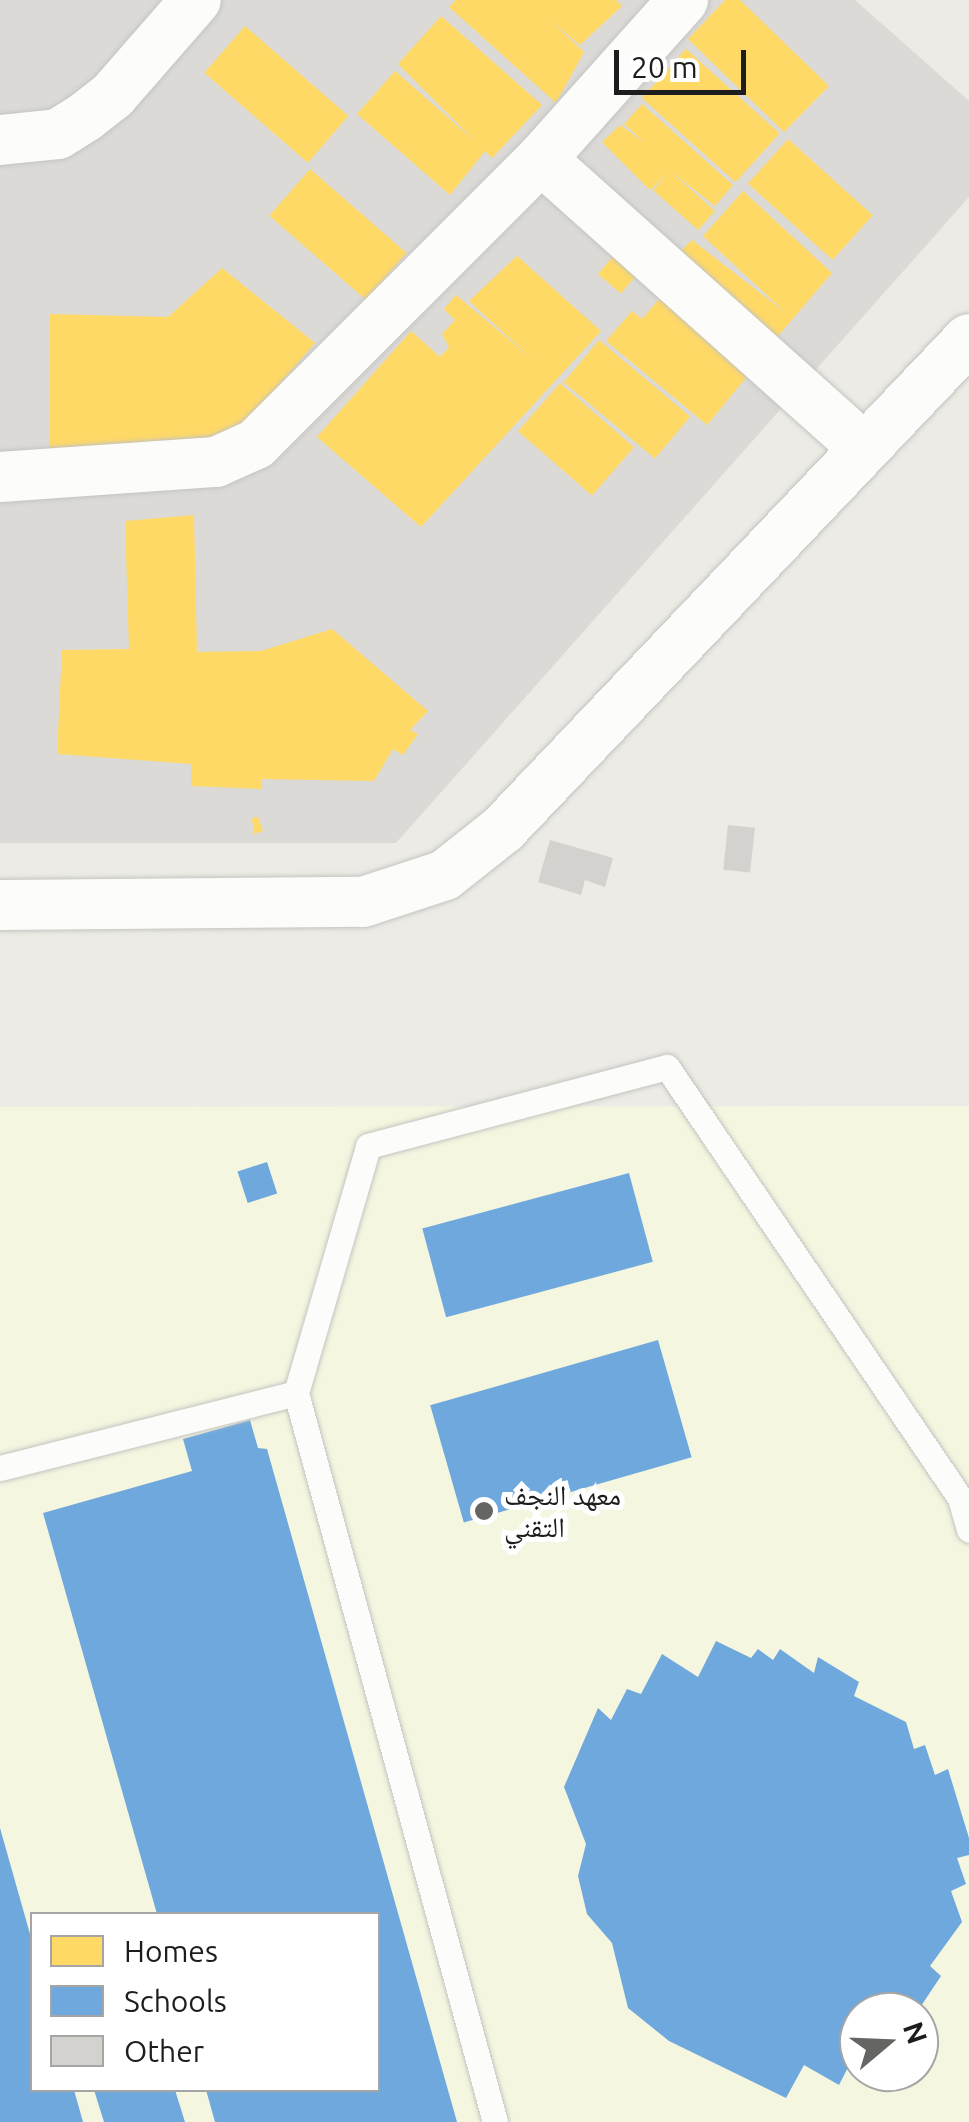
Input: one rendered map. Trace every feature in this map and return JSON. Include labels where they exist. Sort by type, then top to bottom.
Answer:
[{"type":"street","points":[[0,140],[58,134],[85,118],[114,95],[196,0]]},
{"type":"street","points":[[0,477],[236,456],[256,444],[541,159],[683,0]]},
{"type":"street","points":[[541,159],[864,448]]},
{"type":"street","points":[[0,905],[363,902],[445,874],[503,829],[969,339]]},
{"type":"lane","points":[[495,2122],[296,1393],[368,1146],[666,1066],[960,1498],[969,1530]]},
{"type":"lane","points":[[0,1468],[296,1393]]},
{"type":"shaded area","points":[[0,0],[855,0],[969,101],[969,197],[396,843],[0,843]]},
{"type":"shaded area","name":"معهد النجف التقني","points":[[969,1106],[969,2122],[0,2122],[0,1107]]},
{"type":"building: Homes","points":[[456,0],[616,0],[622,6],[580,45],[551,21],[584,52],[556,103],[449,7]]},
{"type":"building: Homes","points":[[725,0],[740,0],[829,86],[784,132],[688,39]]},
{"type":"building: Homes","points":[[441,16],[542,105],[492,158],[485,151],[450,195],[357,114],[395,71],[476,142],[398,64]]},
{"type":"building: Homes","points":[[245,26],[348,116],[308,163],[204,73]]},
{"type":"building: Homes","points":[[686,49],[780,133],[735,182],[642,98]]},
{"type":"building: Homes","points":[[642,104],[733,185],[715,206],[669,170],[715,211],[698,230],[653,190],[667,174],[650,190],[602,142],[620,125],[645,143],[624,124]]},
{"type":"building: Homes","points":[[788,139],[873,215],[833,260],[748,184]]},
{"type":"building: Homes","points":[[310,169],[407,253],[366,300],[269,216]]},
{"type":"building: Homes","points":[[743,191],[832,273],[771,344],[672,260],[692,240],[786,313],[703,236]]},
{"type":"building: Homes","points":[[614,255],[637,274],[621,293],[598,274]]},
{"type":"building: Homes","points":[[517,256],[601,331],[421,527],[317,437],[411,331],[440,357],[449,347],[442,334],[455,320],[444,309],[456,295],[531,358],[469,301]]},
{"type":"building: Homes","points":[[222,268],[315,343],[229,443],[50,450],[50,314],[168,317]]},
{"type":"building: Homes","points":[[660,298],[749,374],[707,425],[606,341],[632,311],[642,319]]},
{"type":"building: Homes","points":[[599,340],[690,416],[655,459],[564,382]]},
{"type":"building: Homes","points":[[560,383],[634,447],[592,496],[518,431]]},
{"type":"building: Homes","points":[[194,515],[197,652],[261,651],[332,629],[428,711],[410,730],[418,734],[403,755],[393,749],[374,781],[261,779],[262,789],[191,786],[191,764],[57,754],[62,650],[129,649],[125,521]]},
{"type":"building: Homes","points":[[258,817],[263,831],[254,834],[252,818]]},
{"type":"building: Schools","points":[[267,1162],[277,1193],[248,1203],[238,1172]]},
{"type":"building: Schools","points":[[629,1173],[653,1262],[446,1317],[422,1228]]},
{"type":"building: Schools","points":[[658,1340],[692,1457],[464,1523],[430,1405]]},
{"type":"building: Schools","points":[[250,1420],[258,1448],[267,1449],[457,2122],[215,2122],[207,2092],[380,2092],[380,1912],[156,1912],[43,1513],[192,1471],[183,1439]]},
{"type":"building: Schools","points":[[716,1641],[751,1658],[758,1649],[773,1660],[780,1649],[814,1673],[818,1657],[859,1682],[854,1696],[906,1722],[914,1749],[925,1745],[935,1775],[948,1769],[969,1838],[969,1855],[957,1858],[966,1884],[951,1891],[962,1922],[930,1966],[941,1976],[930,1992],[839,1992],[839,2085],[804,2065],[786,2098],[669,2041],[628,2008],[612,1943],[587,1914],[578,1876],[586,1844],[564,1787],[598,1708],[611,1720],[627,1689],[641,1694],[662,1654],[698,1677]]},
{"type":"building: Schools","points":[[0,1828],[30,1934],[30,2092],[75,2092],[83,2122],[0,2122]]},
{"type":"building: Schools","points":[[95,2092],[176,2092],[185,2122],[104,2122]]},
{"type":"building: Other","points":[[728,825],[755,828],[750,873],[723,870]]},
{"type":"building: Other","points":[[550,840],[613,858],[605,887],[585,880],[581,895],[538,882]]},
{"type":"place","name":"معهد النجف التقني","points":[[484,1511]]}]
